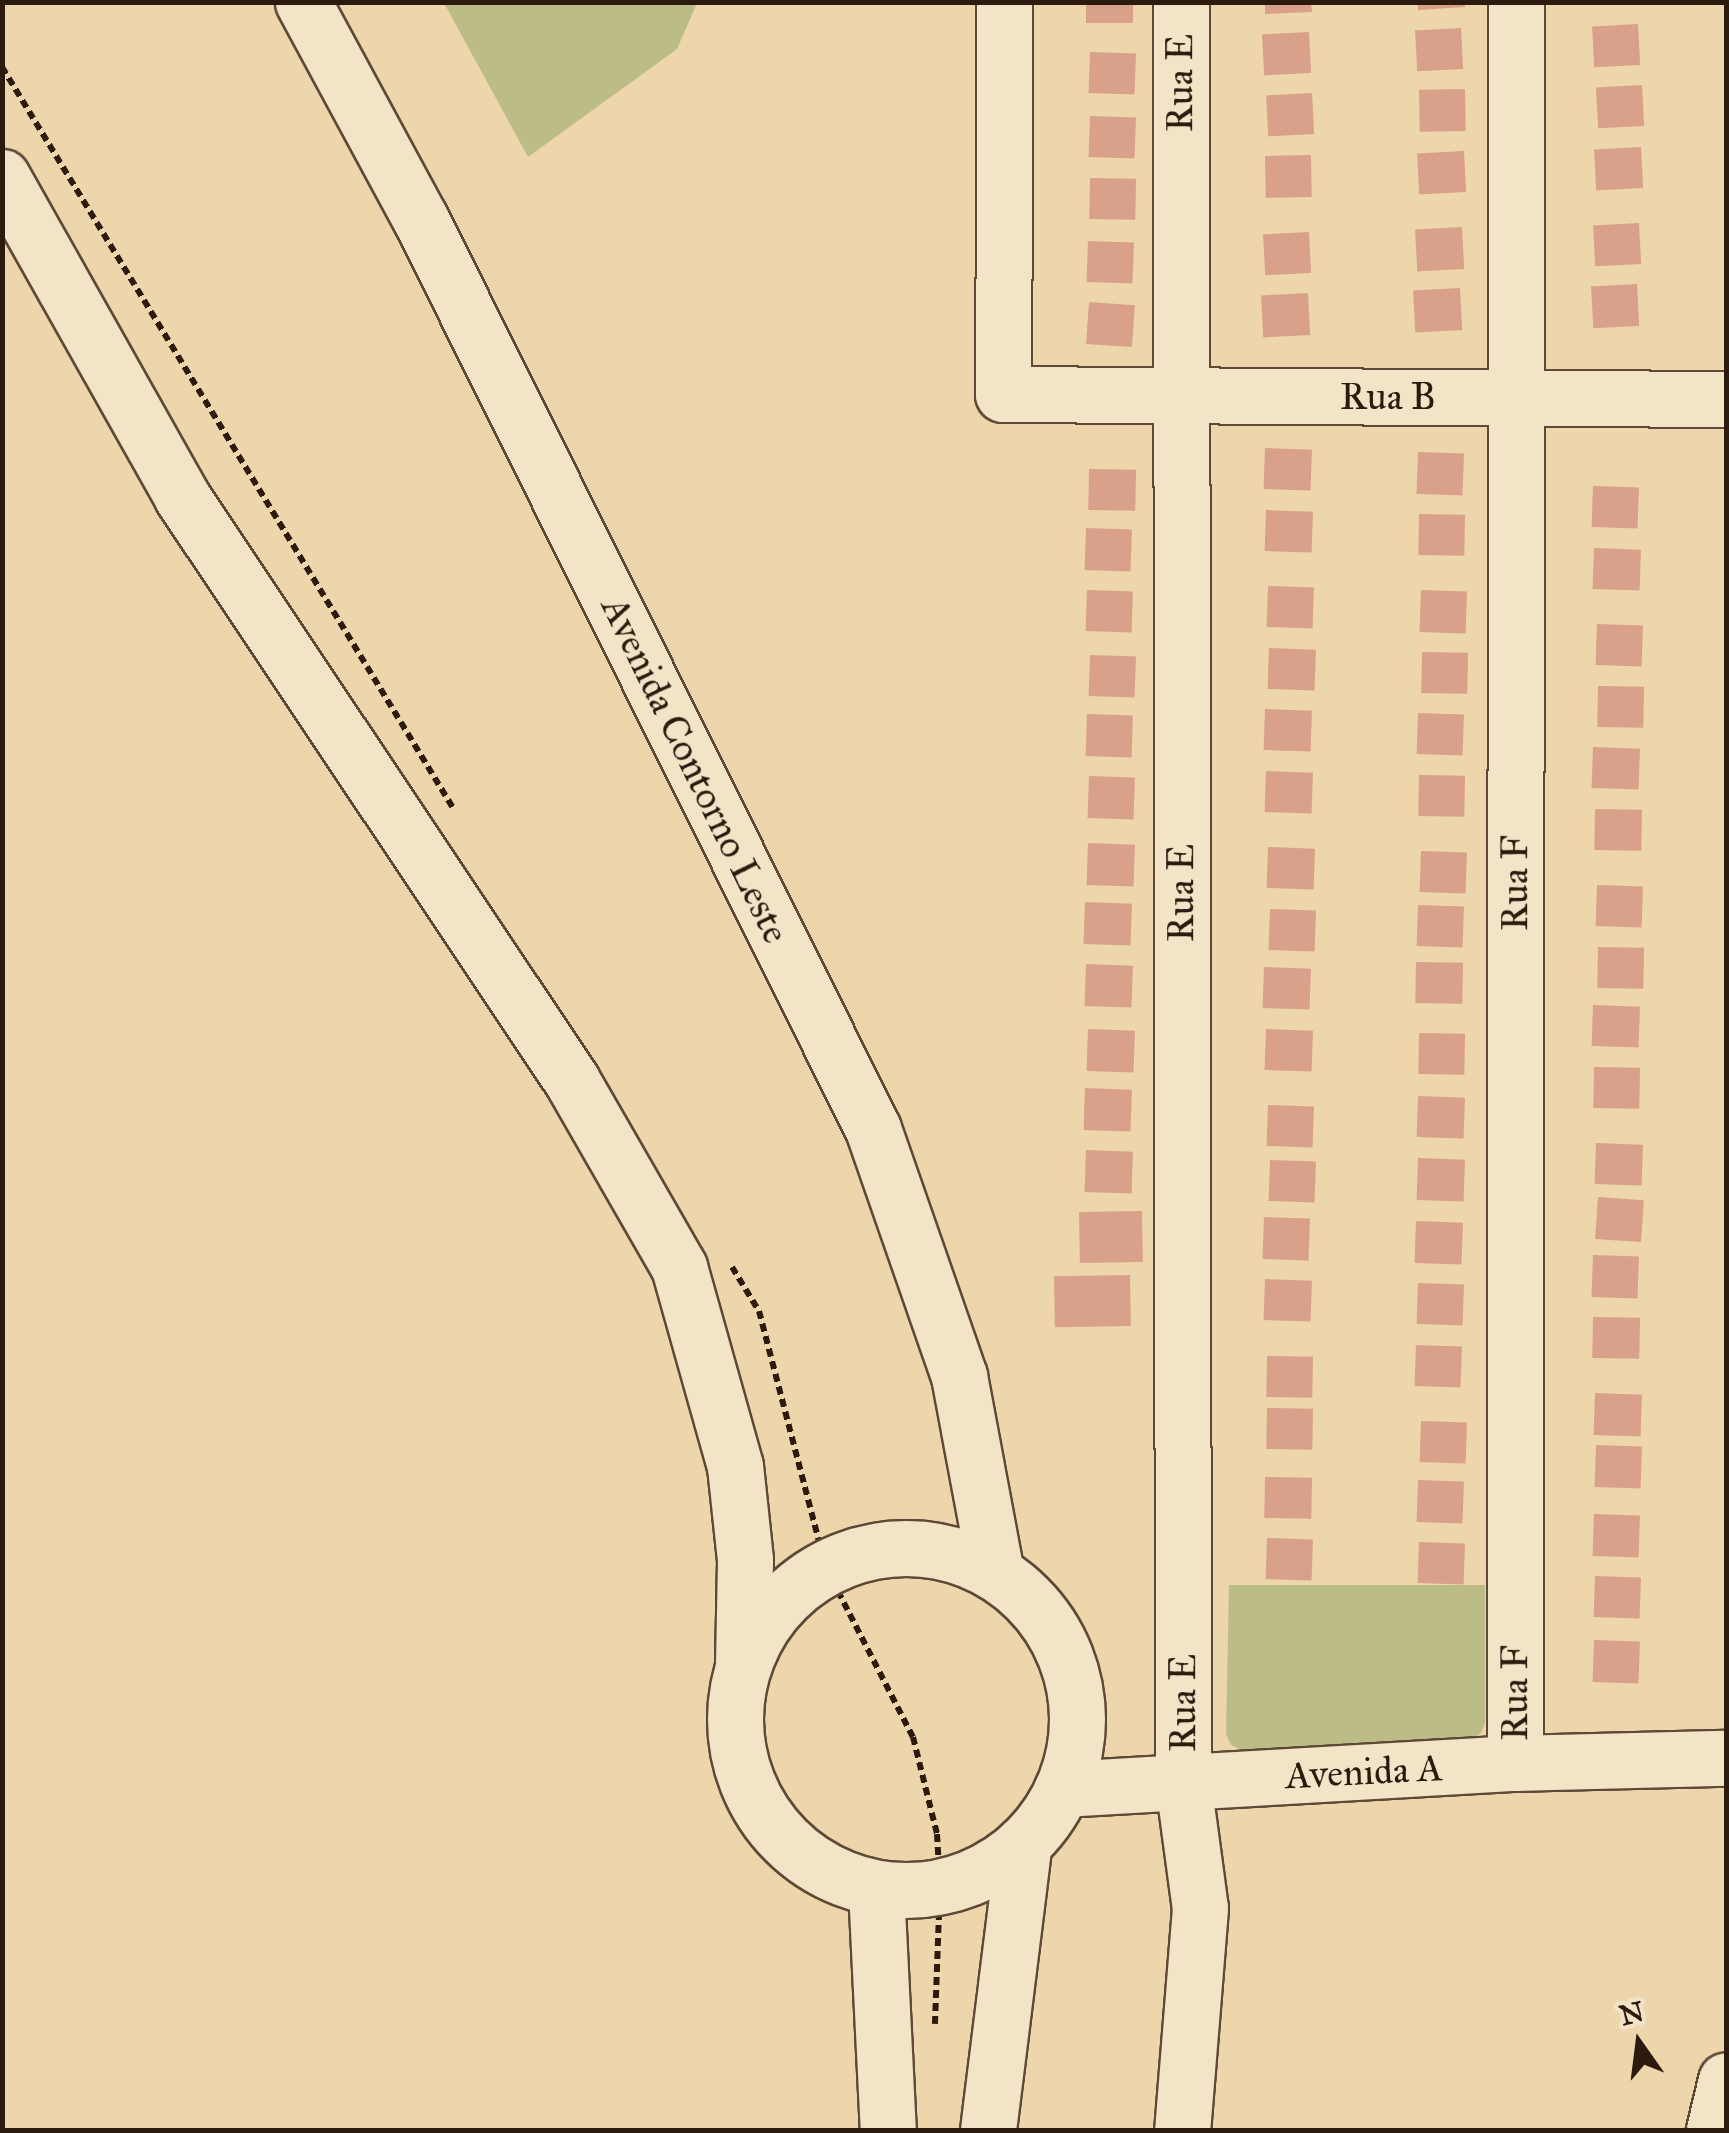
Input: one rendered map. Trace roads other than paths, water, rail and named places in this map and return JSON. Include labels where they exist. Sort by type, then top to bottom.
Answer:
[{"type":"street","name":"Avenida Contorno Leste","points":[[303,2],[420,218],[873,1129],[958,1376],[996,1573]]},
{"type":"street","name":"Rua B","points":[[1004,2],[1003,394],[1726,398]]},
{"type":"street","name":"Rua E","points":[[1181,2],[1184,1783],[1200,1908],[1182,2130]]},
{"type":"street","name":"Rua F","points":[[1515,1763],[1516,2]]},
{"type":"street","points":[[2,177],[182,497],[572,1081],[679,1268],[734,1466],[745,1560],[744,1663],[734,1711],[738,1760],[757,1806],[788,1844],[829,1872],[876,1888],[919,1889],[970,1877],[1024,1843],[1062,1789],[1078,1722],[1064,1653],[1047,1622],[996,1573],[955,1556],[912,1548],[867,1553],[826,1568],[790,1592],[762,1624],[744,1663]]},
{"type":"street","name":"Avenida A","points":[[1062,1789],[1515,1763],[1726,1758]]},
{"type":"street","points":[[988,2130],[1024,1843]]},
{"type":"street","points":[[876,1888],[888,2130]]},
{"type":"street","points":[[1714,2130],[1726,2080]]}]
